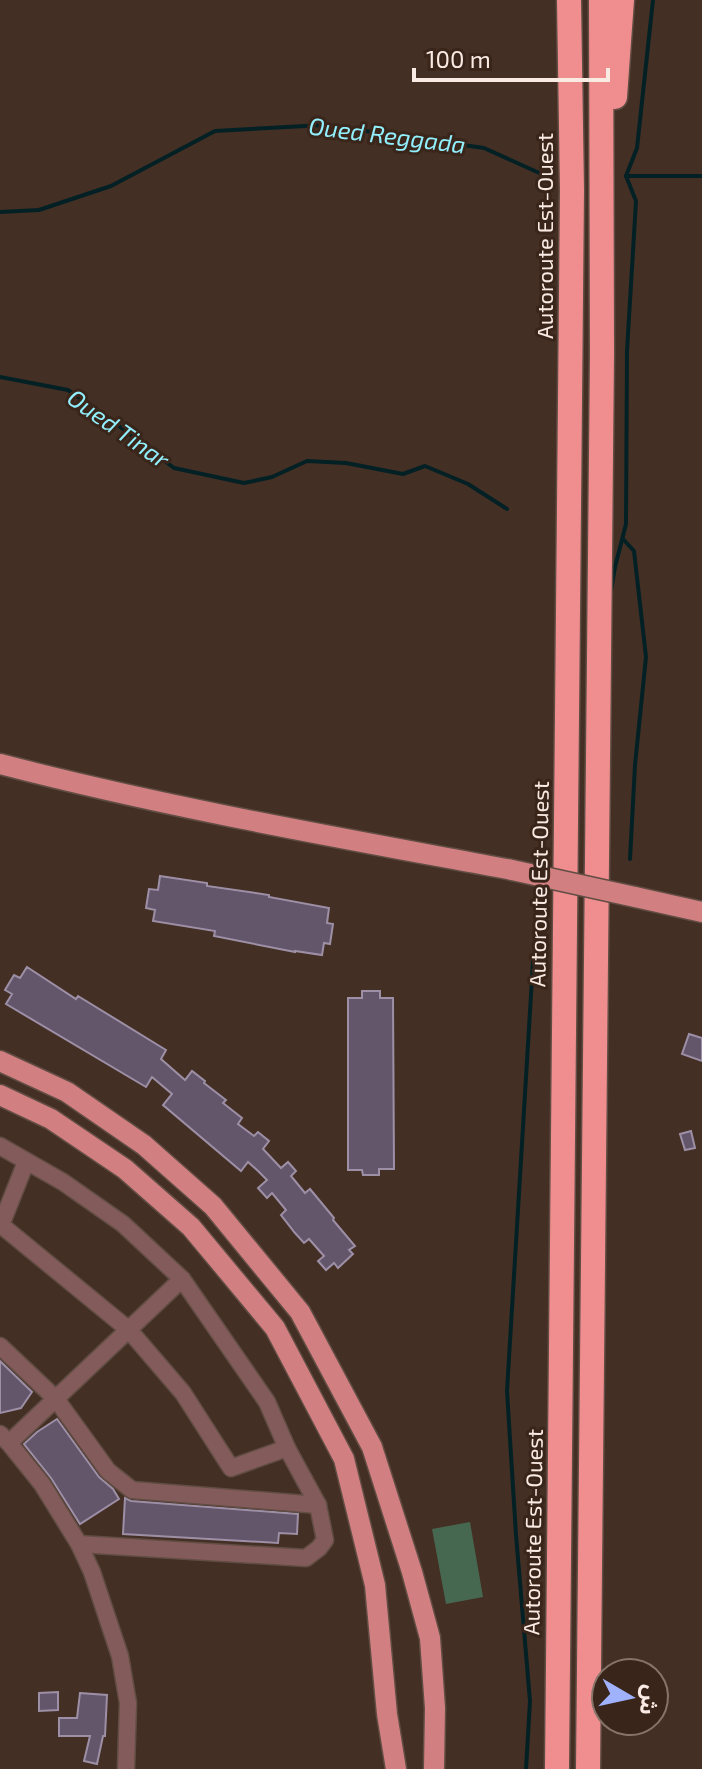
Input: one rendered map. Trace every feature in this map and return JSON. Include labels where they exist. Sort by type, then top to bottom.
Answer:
[{"type":"highway","name":"Autoroute Est-Ouest","points":[[557,1769],[572,221],[569,0]]},
{"type":"highway","points":[[588,1769],[602,370],[601,0]]},
{"type":"highway","points":[[600,190],[614,117],[622,0]]},
{"type":"main road","points":[[0,764],[262,823],[512,870],[702,912]]},
{"type":"main road","points":[[0,772],[61,780]]},
{"type":"main road","points":[[0,1061],[67,1092],[144,1145],[213,1206],[300,1312],[372,1447],[412,1572],[430,1638],[435,1708],[434,1769]]},
{"type":"main road","points":[[0,1095],[51,1119],[125,1169],[191,1227],[275,1328],[344,1459],[375,1585],[387,1714],[396,1769]]},
{"type":"street","points":[[0,1146],[63,1182],[123,1224],[182,1279],[267,1402],[287,1448],[318,1505],[325,1540],[306,1558],[79,1544]]},
{"type":"street","points":[[26,1162],[0,1226],[129,1330],[183,1393],[231,1468],[287,1448]]},
{"type":"street","points":[[126,1769],[128,1703],[120,1656],[92,1572],[79,1544],[42,1484],[5,1439],[56,1399],[182,1279]]},
{"type":"street","points":[[0,1346],[56,1399],[108,1471],[132,1490],[318,1505]]},
{"type":"green space","points":[[470,1522],[483,1597],[446,1604],[432,1529]]},
{"type":"building","points":[[160,876],[329,908],[327,923],[333,924],[330,944],[324,943],[322,955],[295,952],[214,936],[215,931],[153,921],[155,910],[146,908],[149,889],[158,890]]},
{"type":"building","points":[[27,967],[166,1050],[161,1059],[185,1080],[192,1071],[205,1081],[226,1100],[223,1103],[242,1118],[238,1124],[254,1136],[258,1132],[269,1141],[263,1149],[281,1168],[288,1162],[296,1171],[291,1176],[305,1193],[310,1189],[334,1218],[355,1246],[349,1250],[353,1254],[338,1268],[334,1263],[326,1270],[318,1261],[324,1256],[309,1239],[304,1243],[295,1233],[281,1215],[286,1210],[272,1193],[267,1198],[258,1188],[267,1180],[248,1162],[241,1171],[163,1105],[172,1094],[152,1077],[146,1087],[6,1004],[12,994],[5,990],[14,975],[20,978]]},
{"type":"building","points":[[362,991],[380,991],[380,998],[393,998],[394,1169],[379,1169],[379,1175],[363,1175],[362,1170],[348,1170],[348,998],[362,998]]},
{"type":"building","points":[[689,1034],[702,1038],[702,1061],[682,1054]]},
{"type":"building","points":[[691,1131],[695,1148],[685,1150],[680,1134]]},
{"type":"building","points":[[0,1361],[32,1392],[21,1408],[0,1413]]},
{"type":"building","points":[[57,1419],[119,1499],[80,1524],[51,1478],[24,1444]]},
{"type":"building","points":[[125,1498],[131,1501],[298,1514],[297,1534],[279,1533],[278,1543],[123,1534]]},
{"type":"building","points":[[58,1692],[58,1710],[39,1711],[39,1693]]},
{"type":"building","points":[[80,1693],[107,1695],[105,1736],[97,1764],[84,1761],[90,1736],[59,1736],[59,1718],[77,1718]]},
{"type":"waterway","points":[[611,591],[626,524],[627,351],[636,201],[626,176],[637,148],[653,0]]},
{"type":"waterway","name":"Oued Reggada","points":[[0,212],[39,210],[111,186],[215,131],[324,125],[484,148],[546,176]]},
{"type":"waterway","name":"Oued Reggada","points":[[626,176],[702,176]]},
{"type":"waterway","name":"Oued Tinar","points":[[0,377],[68,390],[174,468],[244,483],[272,477],[307,461],[346,463],[403,474],[425,466],[468,484],[507,509]]},
{"type":"waterway","points":[[623,539],[634,551],[646,657],[635,765],[630,859]]},
{"type":"waterway","points":[[526,1769],[530,1701],[507,1391],[533,962]]}]
